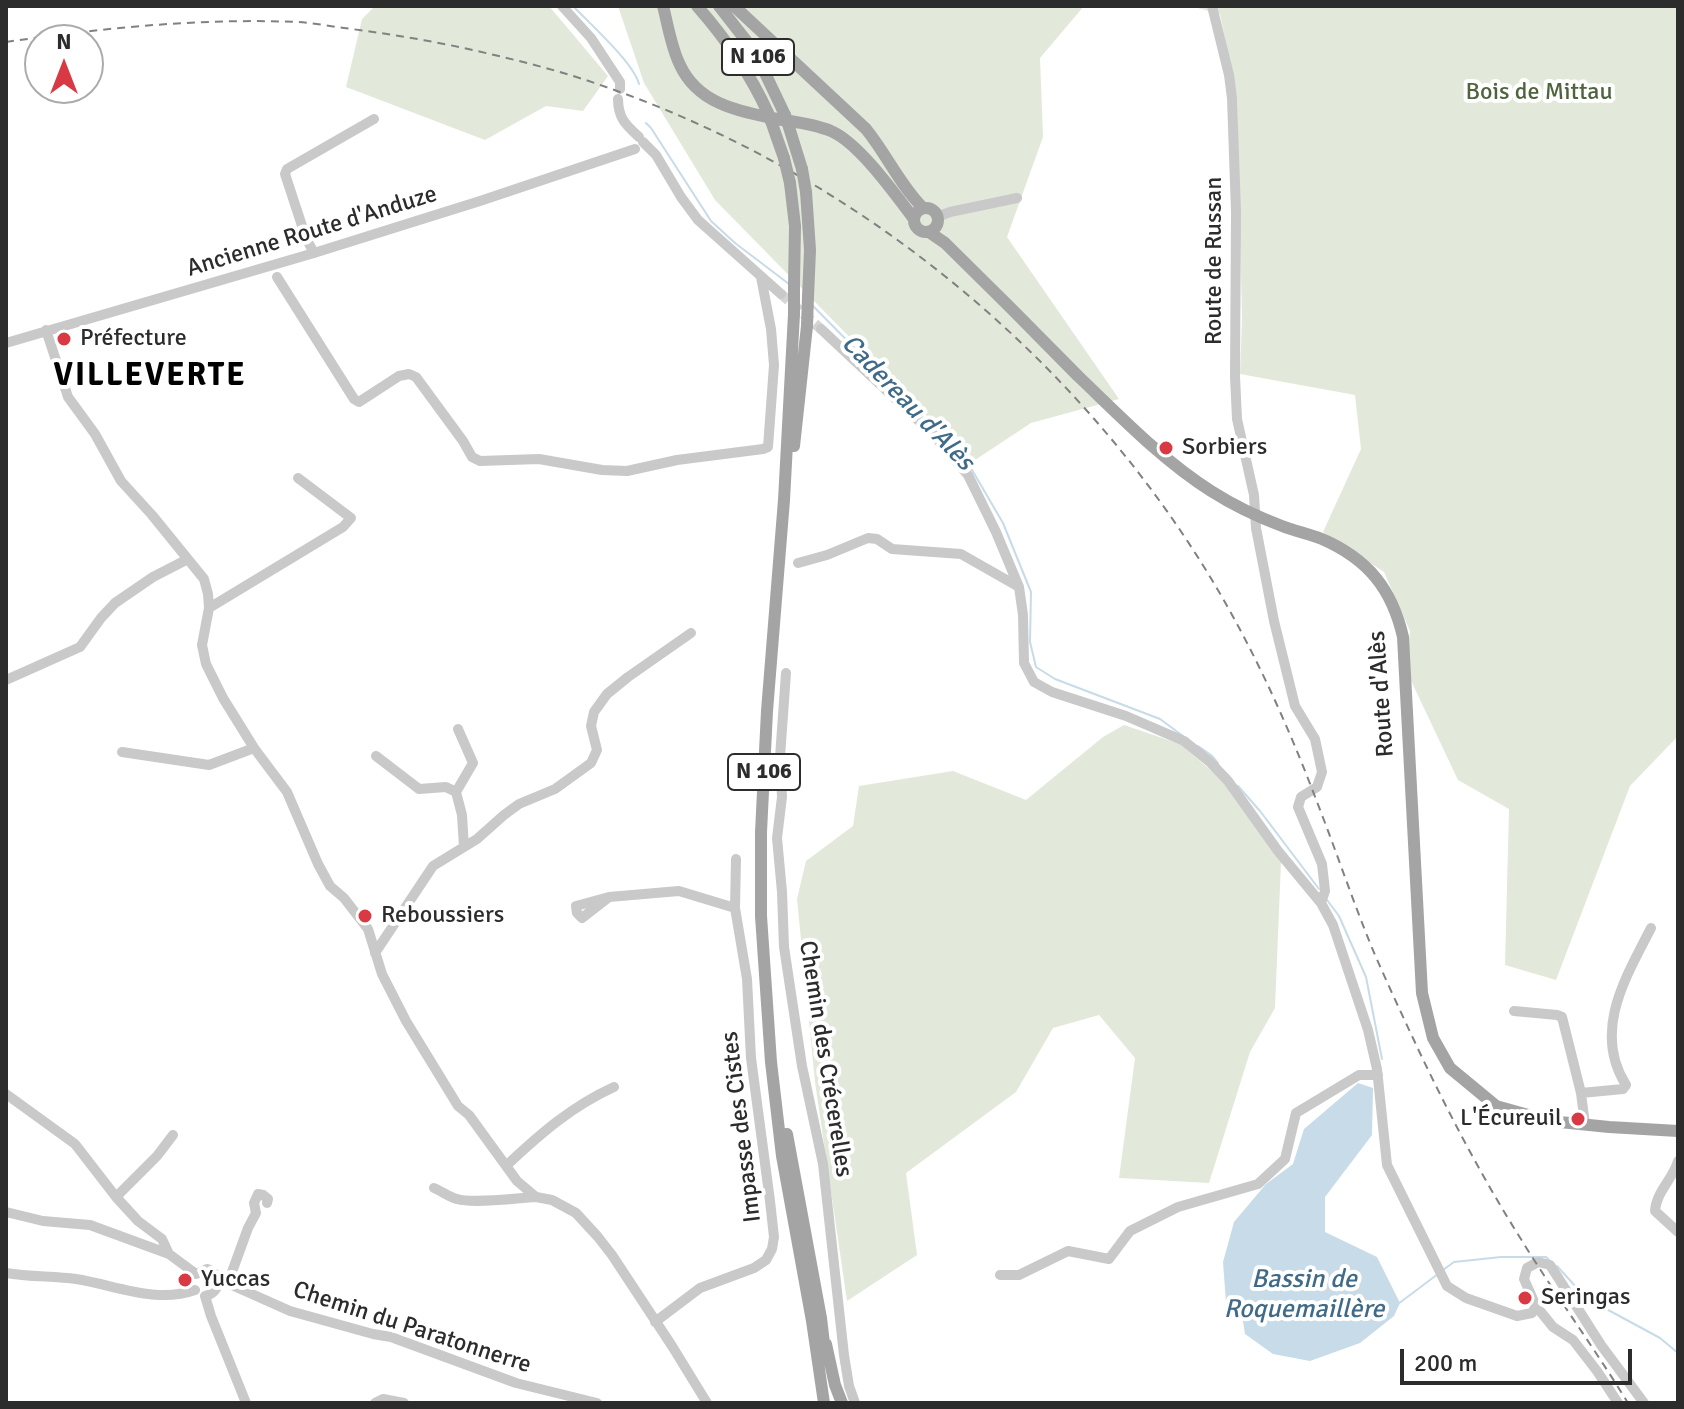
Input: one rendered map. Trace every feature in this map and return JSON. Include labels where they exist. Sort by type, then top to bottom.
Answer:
[{"type":"main road","points":[[663,6],[679,63],[699,91],[724,106],[819,127],[840,136],[856,149],[901,202],[918,229],[934,225],[930,209],[923,208],[907,190],[866,129],[734,6]]},
{"type":"main road","name":"N 106","points":[[697,6],[733,49],[758,90],[784,158],[795,226],[794,314],[784,500],[770,666],[761,845],[763,953],[782,1156],[823,1399]]},
{"type":"main road","name":"N 106","points":[[719,6],[755,52],[787,120],[806,192],[810,250],[807,326],[794,446],[784,500]]},
{"type":"main road","points":[[914,219],[923,208]]},
{"type":"main road","name":"Route d'Alès","points":[[934,225],[945,243],[1104,401],[1167,458],[1211,491],[1256,515],[1346,551],[1384,586],[1398,616],[1403,637],[1422,993],[1433,1038],[1450,1068],[1496,1106],[1550,1121],[1678,1131]]},
{"type":"main road","name":"N 106","points":[[771,1044],[821,1318],[831,1403]]},
{"type":"main road","points":[[821,1318],[835,1385],[842,1403]]},
{"type":"street","points":[[562,6],[591,38],[620,82],[618,112],[637,145],[656,155],[698,220],[781,294]]},
{"type":"street","name":"Route de Russan","points":[[1212,6],[1232,98],[1237,419],[1254,495],[1256,528],[1274,621],[1295,706],[1315,739],[1322,772],[1317,787],[1301,797],[1298,807],[1322,864],[1325,891],[1321,903]]},
{"type":"street","points":[[314,253],[285,174],[287,169],[374,119]]},
{"type":"street","name":"Ancienne Route d'Anduze","points":[[6,343],[480,201],[637,145]]},
{"type":"street","points":[[934,225],[950,212],[1017,198]]},
{"type":"street","points":[[277,277],[354,399],[359,402],[399,376],[409,374],[416,377],[472,457],[480,461],[539,459],[627,471],[677,460],[763,449],[769,445],[774,365],[761,277]]},
{"type":"street","points":[[821,329],[932,433],[968,475],[1019,587],[1023,656],[1026,670],[1034,682],[1052,692],[1126,716],[1184,741],[1228,781],[1278,851],[1321,903],[1333,925],[1368,1030],[1378,1075],[1387,1165],[1447,1286],[1466,1298],[1517,1316],[1532,1313],[1536,1306]]},
{"type":"street","points":[[46,330],[68,397],[95,434],[121,481],[204,579],[209,608],[202,645],[206,664],[223,698],[254,748],[287,792],[330,886],[344,898],[368,929],[382,974],[406,1021],[458,1106],[469,1115],[517,1181],[536,1197]]},
{"type":"street","points":[[209,608],[343,527],[351,518],[298,478]]},
{"type":"street","points":[[798,563],[868,538],[877,539],[892,549],[961,554],[1019,587]]},
{"type":"street","points":[[6,680],[80,647],[115,603],[153,577],[188,559]]},
{"type":"street","points":[[375,953],[433,866],[477,839],[519,804],[555,789],[591,763],[597,750],[591,726],[594,712],[607,694],[691,633]]},
{"type":"street","name":"Chemin des Crécerelles","points":[[786,673],[780,757],[782,797],[777,838],[784,947],[802,1066],[823,1164],[844,1355],[855,1403]]},
{"type":"street","points":[[458,729],[473,763],[456,792],[462,815],[464,847]]},
{"type":"street","points":[[122,752],[209,765],[254,748]]},
{"type":"street","points":[[376,756],[419,789],[446,787],[456,792]]},
{"type":"street","name":"Impasse des Cistes","points":[[655,1322],[700,1288],[754,1268],[766,1260],[772,1249],[773,1225],[751,1058],[747,979],[735,908],[736,859]]},
{"type":"street","points":[[609,897],[679,891],[735,908]]},
{"type":"street","points":[[1581,1093],[1615,1091],[1626,1085],[1613,1060],[1613,1011],[1651,928]]},
{"type":"street","points":[[1514,1011],[1562,1017],[1581,1093],[1585,1125]]},
{"type":"street","points":[[1000,1275],[1019,1275],[1068,1251],[1109,1259],[1130,1231],[1178,1207],[1258,1184],[1285,1159],[1296,1113],[1359,1075],[1378,1075]]},
{"type":"street","points":[[507,1165],[557,1120],[614,1087]]},
{"type":"street","points":[[6,1094],[75,1144],[116,1197],[138,1221],[162,1239],[169,1254]]},
{"type":"street","points":[[116,1197],[157,1156],[173,1135]]},
{"type":"street","points":[[1678,1161],[1655,1205],[1655,1211],[1678,1232]]},
{"type":"street","points":[[434,1188],[453,1199],[469,1201],[536,1197],[552,1200],[576,1213],[612,1255],[707,1403]]},
{"type":"street","points":[[6,1273],[72,1279],[169,1296],[214,1293],[223,1282],[256,1213],[254,1203],[258,1194],[268,1199],[267,1203]]},
{"type":"street","points":[[6,1212],[43,1221],[90,1225],[169,1254],[196,1274]]},
{"type":"street","points":[[1618,1403],[1573,1340],[1553,1327],[1536,1306],[1524,1279],[1527,1268],[1538,1262],[1550,1265],[1601,1345],[1644,1403]]},
{"type":"street","points":[[223,1282],[207,1269],[196,1274],[192,1285],[200,1293],[211,1316],[246,1403]]},
{"type":"street","name":"Chemin du Paratonnerre","points":[[223,1282],[290,1311],[391,1337],[551,1398],[597,1403]]},
{"type":"street","points":[[375,1403],[383,1399],[404,1403]]},
{"type":"green space","points":[[375,6],[549,6],[608,76],[583,111],[546,106],[485,140],[346,87],[362,19]]},
{"type":"green space","points":[[618,6],[1084,6],[1040,58],[1043,137],[1007,237],[1119,399],[1031,423],[972,462],[715,200],[644,83]]},
{"type":"green space","name":"Bois de Mittau","points":[[1190,6],[1678,6],[1678,736],[1630,786],[1556,980],[1505,965],[1509,809],[1458,780],[1406,670],[1410,631],[1384,572],[1323,532],[1361,449],[1355,395],[1240,374],[1242,319],[1237,97],[1220,14]]},
{"type":"green space","points":[[1124,725],[1180,744],[1227,784],[1281,862],[1275,1008],[1250,1052],[1209,1183],[1119,1178],[1135,1058],[1099,1015],[1053,1028],[1016,1092],[906,1173],[917,1255],[847,1301],[815,1082],[797,899],[806,861],[853,826],[859,786],[953,771],[1026,800],[1103,737]]},
{"type":"water","name":"Bassin de Roquemaillère","points":[[1358,1083],[1373,1088],[1372,1135],[1325,1197],[1325,1232],[1377,1257],[1400,1303],[1394,1316],[1360,1343],[1310,1361],[1273,1354],[1245,1334],[1241,1309],[1226,1302],[1223,1262],[1234,1222],[1266,1184],[1293,1164],[1304,1129]]},
{"type":"waterway","name":"Cadereau d'Alès","points":[[573,6],[620,54],[639,84]]},
{"type":"waterway","name":"Cadereau d'Alès","points":[[646,123],[711,221],[789,284]]},
{"type":"waterway","name":"Cadereau d'Alès","points":[[812,305],[968,463],[1003,523],[1031,592],[1030,642],[1036,667],[1055,679],[1160,719],[1183,736]]},
{"type":"waterway","name":"Cadereau d'Alès","points":[[1198,746],[1218,763]]},
{"type":"waterway","name":"Cadereau d'Alès","points":[[1238,786],[1319,889]]},
{"type":"waterway","name":"Cadereau d'Alès","points":[[1327,900],[1339,916],[1366,977],[1382,1059]]},
{"type":"waterway","name":"Cadereau d'Alès","points":[[1443,1270],[1454,1262],[1501,1257],[1546,1257],[1549,1260]]},
{"type":"waterway","name":"Cadereau d'Alès","points":[[1557,1266],[1586,1298],[1660,1338],[1678,1353]]},
{"type":"waterway","name":"Cadereau d'Alès","points":[[1398,1304],[1438,1274]]},
{"type":"tunnel","points":[[781,294],[821,329]]},
{"type":"railway","points":[[6,42],[151,25],[225,21],[298,22],[416,39],[515,60],[606,87],[698,124],[787,169],[871,222],[951,281],[1026,348],[1095,420],[1157,497],[1212,580],[1242,633],[1282,716],[1375,955],[1442,1098],[1505,1214],[1628,1403]]},
{"type":"place","name":"Préfecture","points":[[64,339]]},
{"type":"place","name":"Sorbiers","points":[[1166,448]]},
{"type":"place","name":"Reboussiers","points":[[365,916]]},
{"type":"place","name":"L'Écureuil","points":[[1578,1119]]},
{"type":"place","name":"Yuccas","points":[[185,1280]]},
{"type":"place","name":"Seringas","points":[[1525,1298]]},
{"type":"district","name":"VILLEVERTE","points":[[150,377]]}]
